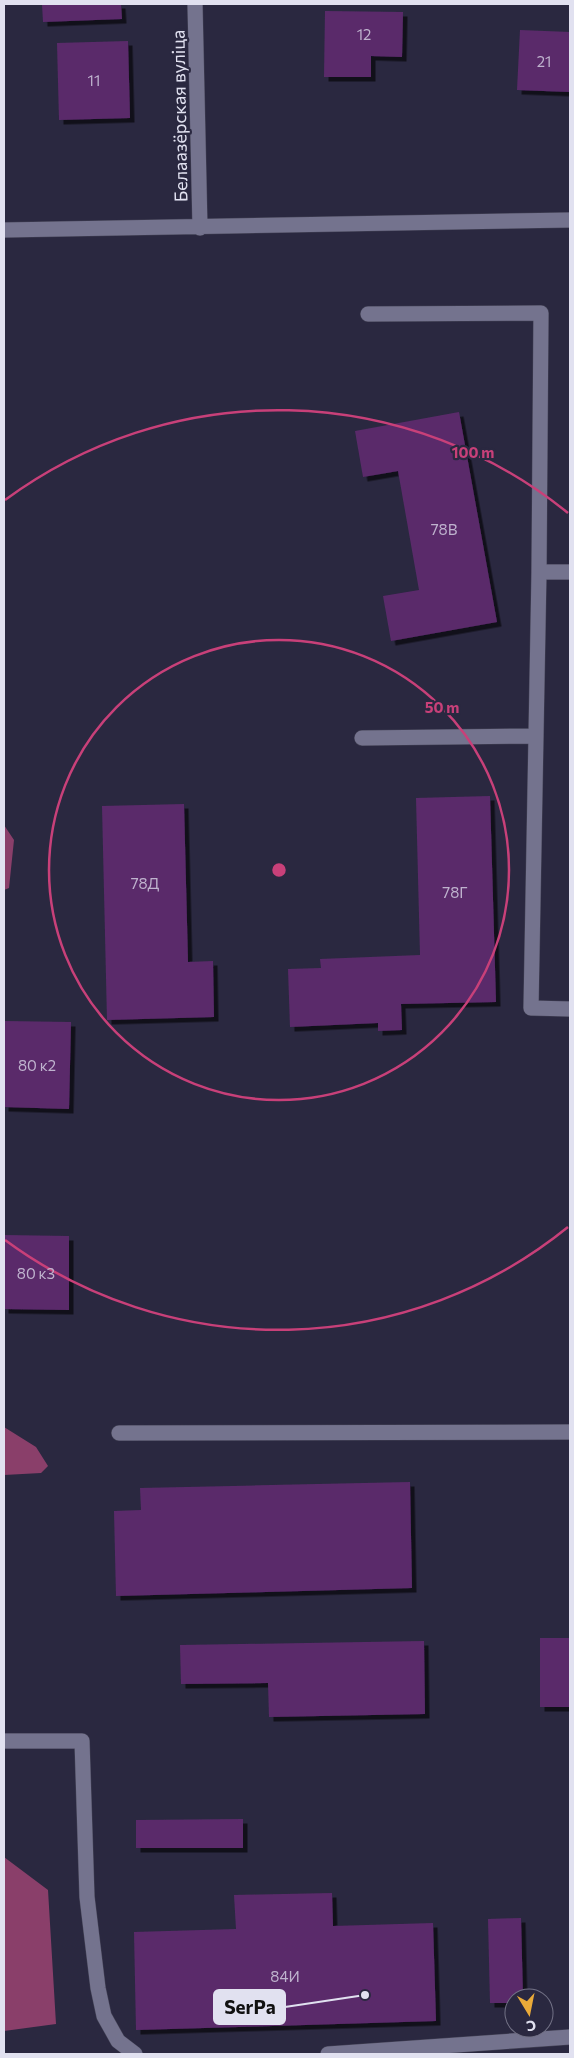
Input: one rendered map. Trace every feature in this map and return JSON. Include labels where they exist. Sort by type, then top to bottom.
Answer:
[{"type":"street","name":"Белаазёрская вуліца","points":[[195,4],[200,228]]},
{"type":"street","points":[[4,230],[570,220]]},
{"type":"street","points":[[368,314],[540,313],[531,1008],[570,1009]]},
{"type":"street","points":[[538,572],[570,572]]},
{"type":"street","points":[[362,738],[536,736]]},
{"type":"street","points":[[119,1433],[570,1432]]},
{"type":"street","points":[[4,1741],[82,1741],[87,1897],[98,1988],[104,2016],[118,2041],[135,2054]]},
{"type":"street","points":[[328,2054],[570,2037]]},
{"type":"shaded area","points":[[4,825],[14,840],[9,888],[4,890]]},
{"type":"shaded area","points":[[4,1427],[36,1447],[48,1466],[41,1473],[4,1475]]},
{"type":"shaded area","points":[[4,1857],[48,1890],[56,2024],[4,2031]]},
{"type":"building","points":[[42,4],[121,4],[122,19],[43,22]]},
{"type":"building","points":[[325,11],[403,12],[402,57],[371,56],[371,77],[324,77]]},
{"type":"building","points":[[520,30],[570,32],[570,92],[517,90]]},
{"type":"building","points":[[128,41],[130,118],[59,120],[57,43]]},
{"type":"building","points":[[459,412],[497,622],[391,641],[383,596],[419,590],[398,471],[363,477],[355,431]]},
{"type":"building","points":[[490,796],[496,1002],[401,1004],[402,1030],[378,1031],[378,1023],[290,1027],[288,969],[321,968],[320,959],[420,955],[416,798]]},
{"type":"building","points":[[184,804],[188,962],[213,961],[214,1017],[107,1020],[102,806]]},
{"type":"building","points":[[4,1021],[71,1022],[69,1109],[4,1107]]},
{"type":"building","points":[[4,1235],[69,1236],[69,1310],[4,1309]]},
{"type":"building","points":[[410,1482],[412,1588],[116,1596],[114,1511],[141,1510],[140,1488]]},
{"type":"building","points":[[540,1638],[570,1638],[570,1707],[540,1707]]},
{"type":"building","points":[[424,1641],[425,1714],[269,1717],[268,1683],[181,1684],[180,1645]]},
{"type":"building","points":[[243,1819],[243,1848],[136,1848],[136,1820]]},
{"type":"building","points":[[332,1893],[333,1926],[433,1923],[436,2021],[136,2030],[134,1932],[236,1929],[234,1895]]},
{"type":"building","points":[[521,1918],[523,1988],[504,1988],[504,2003],[490,2003],[488,1919]]},
{"type":"place","name":"SerPa","points":[[365,1995]]}]
